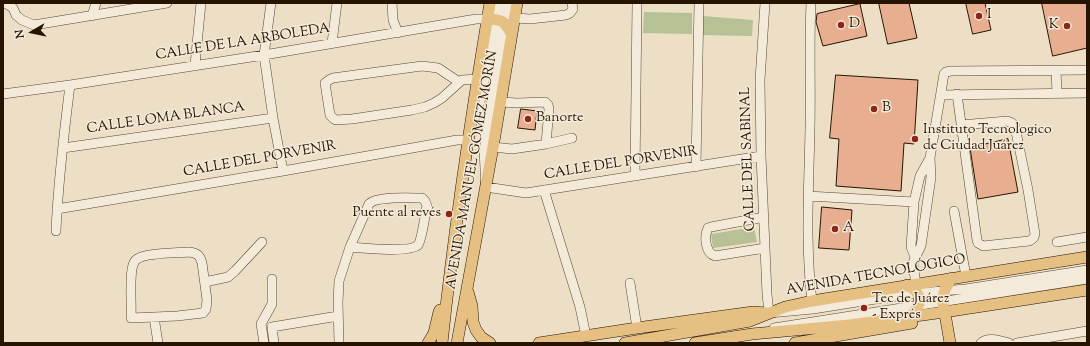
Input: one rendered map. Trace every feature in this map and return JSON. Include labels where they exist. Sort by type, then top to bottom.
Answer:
[{"type":"main road","name":"AVENIDA MANUEL GÓMEZ MORÍN","points":[[442,343],[446,301],[478,79],[496,20],[490,3]]},
{"type":"main road","name":"AVENIDA MANUEL GÓMEZ MORÍN","points":[[457,343],[501,102],[517,3]]},
{"type":"main road","points":[[496,20],[506,25],[512,35]]},
{"type":"main road","name":"AVENIDA TECNOLÓGICO","points":[[625,343],[750,321],[785,307],[812,301],[914,287],[952,278],[1087,257]]},
{"type":"main road","points":[[950,343],[944,307],[944,291],[952,278]]},
{"type":"main road","points":[[911,316],[916,311],[920,302],[914,287]]},
{"type":"main road","points":[[467,290],[472,306],[473,322],[476,330],[481,337],[490,343]]},
{"type":"main road","points":[[695,343],[752,334],[850,325],[911,316],[944,307],[1087,290]]},
{"type":"main road","points":[[428,343],[434,333],[439,312],[446,301]]},
{"type":"main road","points":[[795,343],[916,323],[944,307]]},
{"type":"main road","points":[[539,343],[753,312],[769,313]]},
{"type":"street","points":[[92,16],[96,3]]},
{"type":"street","points":[[11,5],[16,15],[22,20],[34,25],[167,3]]},
{"type":"street","points":[[195,65],[201,3]]},
{"type":"street","points":[[271,3],[264,55],[273,118],[283,172]]},
{"type":"street","points":[[332,43],[336,3]]},
{"type":"street","points":[[392,3],[393,20],[398,33]]},
{"type":"street","points":[[468,140],[480,102],[500,3]]},
{"type":"street","points":[[486,187],[484,150],[496,20],[508,3]]},
{"type":"street","points":[[515,18],[530,19],[566,15],[573,9],[572,3]]},
{"type":"street","points":[[635,176],[637,3]]},
{"type":"street","points":[[696,167],[699,3]]},
{"type":"street","name":"CALLE DEL SABINAL","points":[[764,3],[760,80],[761,156],[769,313]]},
{"type":"street","points":[[811,3],[808,196],[809,282],[812,301]]},
{"type":"street","name":"CALLE DE LA ARBOLEDA","points":[[3,94],[264,55],[476,19],[496,20]]},
{"type":"street","points":[[459,82],[438,68],[422,66],[333,78],[325,83],[330,115],[334,119],[352,120],[426,107],[442,98],[459,82],[466,79],[478,79]]},
{"type":"street","points":[[1056,70],[1056,93]]},
{"type":"street","points":[[914,287],[913,264],[921,246],[931,177],[930,158],[944,74],[949,71],[1087,70]]},
{"type":"street","points":[[56,231],[70,85]]},
{"type":"street","points":[[940,95],[1087,93]]},
{"type":"street","points":[[957,94],[978,243],[984,246],[1032,240],[1034,234],[1028,190],[1015,127],[1012,123],[1007,121],[962,125]]},
{"type":"street","points":[[501,102],[545,102],[549,109],[546,144]]},
{"type":"street","name":"CALLE LOMA BLANCA","points":[[63,148],[273,118]]},
{"type":"street","points":[[493,147],[512,149],[546,144],[572,138]]},
{"type":"street","name":"CALLE DEL PORVENIR","points":[[57,209],[283,172],[457,140],[468,140]]},
{"type":"street","name":"CALLE DEL PORVENIR","points":[[486,187],[526,193],[761,156]]},
{"type":"street","points":[[915,257],[911,247],[914,202],[920,176],[930,158]]},
{"type":"street","points":[[544,190],[580,307],[586,336]]},
{"type":"street","points":[[808,196],[914,202]]},
{"type":"street","points":[[339,343],[339,281],[350,247],[369,204],[371,201],[382,199],[422,198],[426,201],[427,206],[420,242],[413,249],[392,250],[350,247]]},
{"type":"street","points":[[954,210],[966,276]]},
{"type":"street","points":[[764,217],[711,227],[708,228],[705,235],[708,251],[714,256],[765,248]]},
{"type":"street","points":[[1057,242],[1087,237]]},
{"type":"street","points":[[205,282],[228,277],[235,272],[262,242]]},
{"type":"street","points":[[193,252],[198,254],[200,258],[205,282],[207,300],[206,309],[203,313],[131,318],[132,269],[134,263],[139,258],[152,255],[193,252]]},
{"type":"street","points":[[769,313],[813,309],[882,298],[914,287],[944,291],[966,289],[1087,270]]},
{"type":"street","points":[[264,343],[261,324],[272,304],[272,279]]},
{"type":"street","points":[[752,334],[778,327],[919,306],[944,307],[1087,280]]},
{"type":"street","points":[[630,283],[637,328]]},
{"type":"street","points":[[274,343],[272,327],[338,316]]},
{"type":"street","points":[[154,317],[158,343]]},
{"type":"street","points":[[1017,343],[1087,331]]},
{"type":"street","points":[[981,343],[983,340],[987,339],[1010,343]]},
{"type":"green space","points":[[644,12],[692,13],[692,34],[643,33]]},
{"type":"green space","points":[[703,16],[753,20],[752,36],[702,35]]},
{"type":"green space","points":[[754,227],[757,242],[713,248],[711,234]]},
{"type":"building","points":[[879,3],[909,3],[917,38],[888,44]]},
{"type":"building","name":"I","points":[[966,3],[985,3],[991,30],[973,34]]},
{"type":"building","name":"K","points":[[1042,3],[1087,3],[1087,48],[1053,56]]},
{"type":"building","name":"D","points":[[860,4],[867,36],[823,46],[816,22],[817,14]]},
{"type":"building","name":"B","points":[[836,75],[918,80],[914,144],[904,143],[901,191],[836,186],[839,139],[830,138]]},
{"type":"building","name":"Banorte","points":[[521,109],[537,111],[535,130],[518,128]]},
{"type":"building","points":[[1008,139],[1018,192],[978,199],[970,148]]},
{"type":"building","name":"A","points":[[822,207],[852,210],[849,250],[819,248]]},
{"type":"place","name":"I","points":[[979,16]]},
{"type":"place","name":"D","points":[[841,25]]},
{"type":"place","name":"K","points":[[1067,26]]},
{"type":"place","name":"B","points":[[874,109]]},
{"type":"place","name":"Banorte","points":[[528,119]]},
{"type":"place","name":"Instituto Tecnologico de Ciudad Juárez","points":[[915,139]]},
{"type":"place","name":"Puente al revés","points":[[449,214]]},
{"type":"place","name":"A","points":[[835,229]]},
{"type":"place","name":"Tec de Juárez - Exprés","points":[[864,308]]}]
